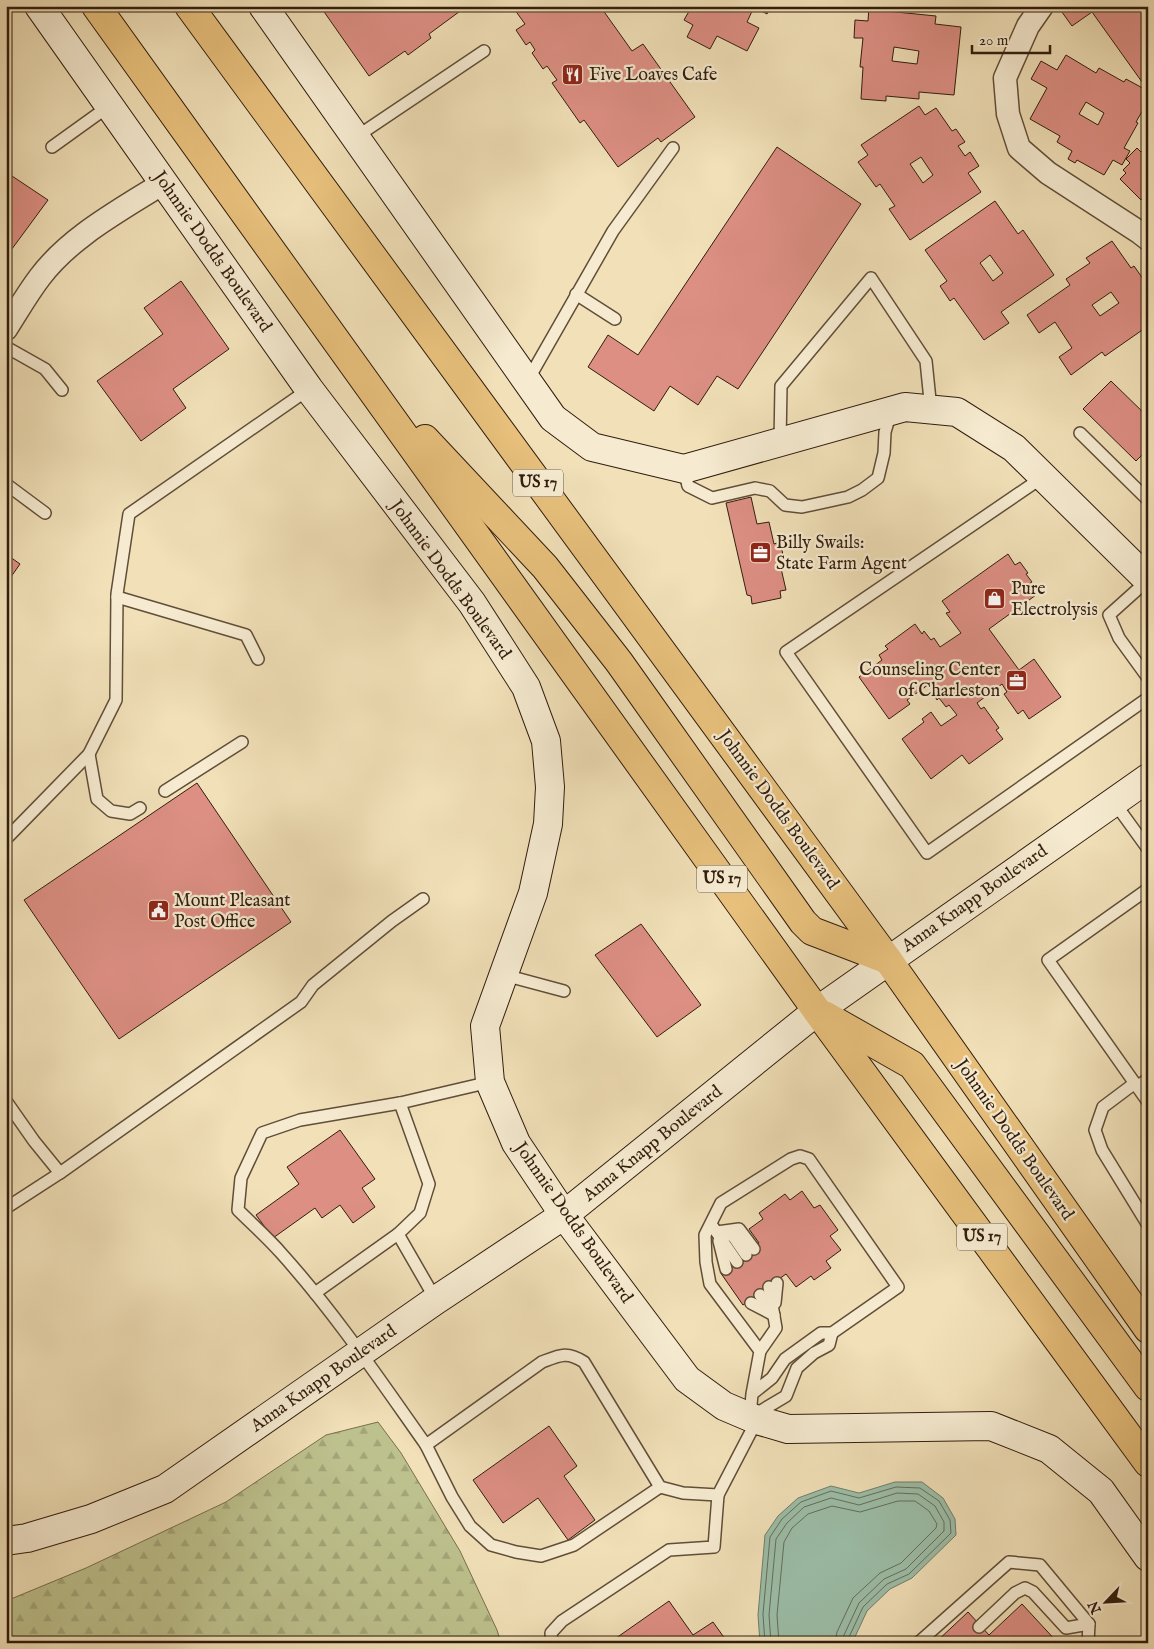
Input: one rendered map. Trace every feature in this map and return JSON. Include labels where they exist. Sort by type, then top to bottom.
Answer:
[{"type":"highway","name":"US 17","points":[[96,6],[816,1011],[1148,1463]]},
{"type":"highway","name":"Johnnie Dodds Boulevard","points":[[189,6],[888,960],[1148,1329]]},
{"type":"highway","points":[[350,360],[545,567],[619,662],[803,922],[812,931],[888,960]]},
{"type":"highway","points":[[816,1011],[912,1064],[1148,1387]]},
{"type":"street","name":"Johnnie Dodds Boulevard","points":[[39,6],[309,389],[472,603],[526,687],[546,742],[550,787],[548,824],[533,893],[486,1026],[490,1082],[516,1143],[564,1215],[687,1379],[724,1406],[753,1410],[788,1429],[991,1426],[1049,1448],[1101,1491],[1148,1557]]},
{"type":"street","points":[[263,6],[553,418],[592,447],[684,469],[905,406],[957,412],[1014,448],[1148,580]]},
{"type":"street","points":[[1042,6],[1028,26],[1005,78],[1008,114],[1019,148],[1048,174],[1148,239]]},
{"type":"street","points":[[6,329],[40,276],[66,250],[94,228],[163,183]]},
{"type":"street","name":"Anna Knapp Boulevard","points":[[6,1541],[27,1538],[91,1519],[165,1489],[436,1300],[564,1215],[816,1011],[1148,778]]},
{"type":"lane","points":[[356,137],[484,51]]},
{"type":"lane","points":[[52,147],[109,106]]},
{"type":"lane","points":[[527,381],[613,231],[673,148]]},
{"type":"lane","points":[[780,442],[781,386],[871,278],[926,361],[931,410]]},
{"type":"lane","points":[[576,294],[615,319]]},
{"type":"lane","points":[[6,347],[45,369],[62,390]]},
{"type":"lane","points":[[6,838],[89,754],[116,700],[117,597],[129,514],[309,389]]},
{"type":"lane","points":[[684,469],[688,486],[712,498],[755,488],[770,490],[785,505],[802,507],[848,497],[862,490],[878,478],[884,453],[884,432],[892,410]]},
{"type":"lane","points":[[1080,433],[1148,500]]},
{"type":"lane","points":[[1043,477],[786,652],[927,853],[1148,698]]},
{"type":"lane","points":[[6,484],[45,513]]},
{"type":"lane","points":[[1148,580],[1109,616],[1119,638],[1148,678]]},
{"type":"lane","points":[[117,597],[246,635],[258,659]]},
{"type":"lane","points":[[165,792],[242,742]]},
{"type":"lane","points":[[89,754],[97,798],[111,810],[130,814],[140,808]]},
{"type":"lane","points":[[1114,802],[1148,849]]},
{"type":"lane","points":[[1148,890],[1048,960],[1148,1102]]},
{"type":"lane","points":[[6,1208],[60,1173],[301,1002],[313,984],[392,921],[423,900]]},
{"type":"lane","points":[[504,975],[564,991]]},
{"type":"lane","points":[[1148,1079],[1103,1107],[1095,1130],[1102,1150],[1148,1225]]},
{"type":"lane","points":[[490,1082],[400,1103],[300,1120],[262,1133],[241,1178],[238,1210],[281,1252],[361,1353],[426,1446],[452,1497],[470,1526],[491,1545],[541,1556],[574,1545],[660,1487]]},
{"type":"lane","points":[[6,1101],[34,1141],[60,1173]]},
{"type":"lane","points":[[315,1293],[398,1234],[420,1213],[429,1184],[400,1103]]},
{"type":"lane","points":[[552,1643],[551,1633],[562,1621],[669,1550],[714,1547],[718,1495],[753,1410],[785,1359],[821,1333],[832,1333],[898,1286],[809,1159],[800,1156],[791,1159],[721,1204],[714,1228],[726,1269]]},
{"type":"lane","points":[[750,1252],[739,1230],[714,1228],[705,1235],[706,1262],[710,1284],[760,1351]]},
{"type":"lane","points":[[714,1228],[737,1262]]},
{"type":"lane","points":[[398,1234],[436,1300]]},
{"type":"lane","points":[[753,1410],[760,1351],[776,1328],[774,1315],[764,1292],[774,1315]]},
{"type":"lane","points":[[753,1410],[786,1396],[797,1368],[814,1353],[829,1345],[832,1333]]},
{"type":"lane","points":[[426,1446],[542,1362],[558,1356],[573,1355],[584,1362],[660,1487],[682,1494],[718,1495]]},
{"type":"lane","points":[[918,1643],[1009,1562],[1040,1565],[1089,1624],[1088,1643]]},
{"type":"lane","points":[[979,1627],[1015,1593],[1024,1588],[1033,1592],[1066,1628],[1089,1624]]},
{"type":"green space","points":[[378,1422],[401,1453],[460,1551],[497,1630],[501,1643],[6,1643],[6,1601],[86,1568],[226,1502],[326,1435]]},
{"type":"water","points":[[895,1482],[922,1482],[943,1498],[955,1519],[956,1535],[912,1578],[890,1589],[867,1611],[854,1639],[854,1643],[760,1643],[758,1615],[765,1535],[778,1516],[798,1498],[831,1486],[859,1493]]},
{"type":"building","points":[[320,6],[467,6],[429,34],[431,38],[408,55],[405,51],[369,76]]},
{"type":"building","points":[[512,6],[600,6],[632,51],[643,44],[695,117],[661,142],[658,138],[618,167],[584,120],[580,123],[552,83],[557,80],[547,66],[543,69],[532,53],[535,50],[530,42],[526,45],[516,30],[525,24]]},
{"type":"building","points":[[692,6],[771,6],[767,14],[754,7],[747,22],[759,28],[747,51],[717,36],[710,49],[687,37],[693,25],[684,20]]},
{"type":"building","points":[[869,6],[886,6],[886,11],[936,16],[935,24],[961,27],[954,95],[919,92],[919,99],[886,96],[886,101],[861,99],[863,67],[860,67],[863,38],[854,38],[855,20],[868,21]],"holes":[[[894,47],[919,51],[917,64],[892,61]]]},
{"type":"building","points":[[1062,6],[1148,6],[1148,78],[1142,82],[1092,12],[1072,26],[1059,8]]},
{"type":"building","points":[[1066,55],[1096,73],[1099,68],[1124,82],[1126,79],[1148,91],[1148,101],[1124,148],[1130,151],[1122,165],[1113,160],[1104,175],[1077,160],[1075,163],[1068,159],[1072,151],[1057,142],[1060,136],[1030,119],[1047,88],[1031,79],[1041,61],[1057,70]],"holes":[[[1086,102],[1104,113],[1098,125],[1079,114]]]},
{"type":"building","points":[[919,106],[925,115],[936,108],[952,131],[956,129],[965,142],[958,146],[965,156],[970,152],[979,166],[968,173],[981,192],[910,240],[889,209],[895,206],[880,184],[876,187],[858,162],[868,155],[861,145]],"holes":[[[921,157],[933,175],[923,183],[910,164]]]},
{"type":"building","points":[[1148,146],[1148,199],[1145,196],[1141,200],[1120,179],[1126,173],[1123,170],[1130,163],[1126,159],[1137,148],[1141,152]]},
{"type":"building","points":[[777,147],[861,204],[738,389],[717,376],[698,405],[670,386],[654,411],[588,367],[608,335],[638,355]]},
{"type":"building","points":[[6,172],[48,200],[6,257]]},
{"type":"building","points":[[995,201],[1018,234],[1023,230],[1054,275],[1001,312],[1009,323],[984,340],[954,298],[950,301],[940,286],[947,281],[925,250]],"holes":[[[990,255],[1003,273],[993,281],[980,263]]]},
{"type":"building","points":[[1112,241],[1131,268],[1134,266],[1148,286],[1148,326],[1105,356],[1102,352],[1071,375],[1059,357],[1072,348],[1055,322],[1039,333],[1027,315],[1070,285],[1066,279],[1090,263],[1086,258]],"holes":[[[1111,292],[1119,303],[1100,316],[1092,305]]]},
{"type":"building","points":[[181,281],[229,349],[173,389],[186,408],[141,441],[97,381],[163,334],[144,308]]},
{"type":"building","points":[[1111,381],[1148,417],[1148,449],[1136,461],[1083,409]]},
{"type":"building","name":"Billy Swails: State Farm Agent","points":[[751,497],[757,524],[769,522],[774,544],[780,542],[785,563],[780,564],[786,590],[780,591],[781,598],[752,604],[751,596],[747,595],[726,503]]},
{"type":"building","points":[[6,554],[20,564],[6,584]]},
{"type":"building","points":[[1008,554],[1015,565],[1020,562],[1028,573],[1026,574],[1032,582],[1029,584],[1036,595],[989,629],[1019,670],[1034,659],[1061,697],[1029,719],[1023,710],[1018,714],[1004,694],[1007,692],[1002,684],[977,703],[981,709],[984,707],[999,728],[996,730],[1003,739],[969,764],[962,755],[931,779],[902,739],[924,722],[922,719],[931,712],[941,726],[957,715],[949,705],[946,707],[939,698],[937,700],[931,691],[936,688],[932,682],[907,700],[910,704],[889,719],[859,677],[882,660],[879,655],[888,649],[885,646],[915,624],[922,634],[924,631],[931,640],[934,638],[940,647],[961,633],[946,613],[950,612],[942,601]]},
{"type":"building","name":"Mount Pleasant Post Office","points":[[197,783],[291,922],[119,1039],[24,900]]},
{"type":"building","points":[[641,924],[701,1005],[657,1037],[595,955]]},
{"type":"building","points":[[340,1130],[375,1179],[362,1188],[375,1207],[353,1223],[340,1205],[322,1218],[315,1208],[273,1238],[256,1215],[299,1184],[287,1167]]},
{"type":"building","points":[[802,1191],[814,1208],[820,1205],[838,1230],[830,1236],[841,1250],[826,1261],[831,1268],[814,1280],[811,1276],[796,1287],[786,1274],[743,1305],[720,1272],[759,1243],[749,1229],[763,1219],[759,1213],[785,1194],[790,1200]]},
{"type":"building","points":[[549,1426],[577,1466],[564,1476],[595,1520],[568,1540],[538,1498],[503,1523],[473,1480]]},
{"type":"building","points":[[669,1601],[693,1635],[713,1622],[728,1643],[609,1643]]},
{"type":"building","points":[[1022,1604],[1058,1643],[935,1643],[968,1612],[989,1635]]},
{"type":"place","name":"Five Loaves Cafe","points":[[573,75]]},
{"type":"place","name":"Billy Swails: State Farm Agent","points":[[760,553]]},
{"type":"place","name":"Pure Electrolysis","points":[[995,599]]},
{"type":"place","name":"Counseling Center of Charleston","points":[[1016,680]]},
{"type":"place","name":"Mount Pleasant Post Office","points":[[158,911]]}]
